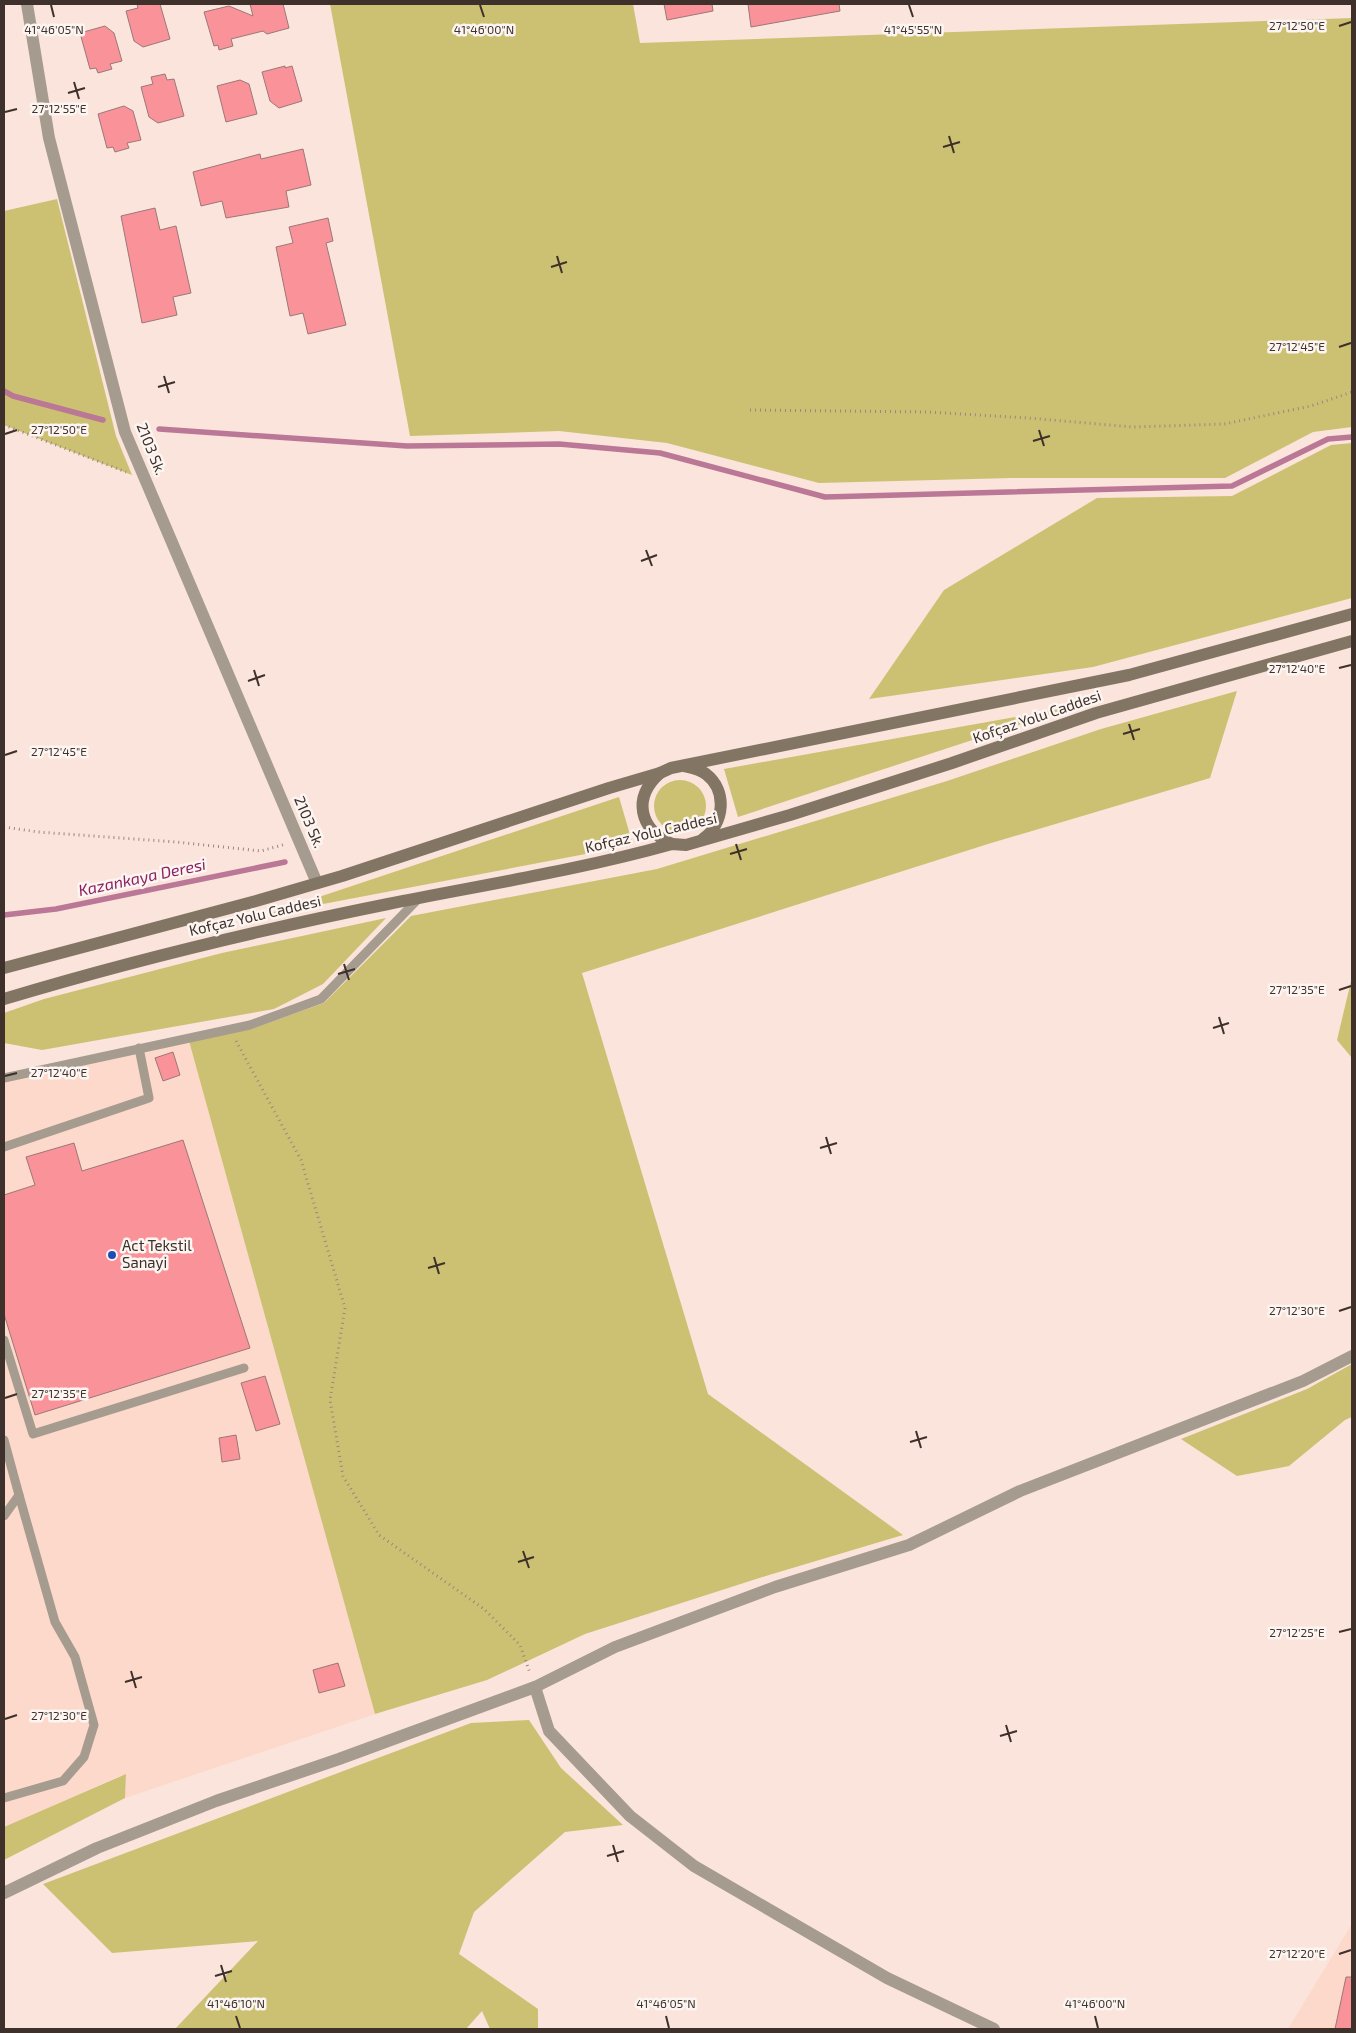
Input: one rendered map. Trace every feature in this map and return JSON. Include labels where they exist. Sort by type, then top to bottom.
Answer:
[{"type":"main road","name":"Kofçaz Yolu Caddesi","points":[[4,968],[317,883],[671,768],[1129,675],[1352,614]]},
{"type":"main road","name":"Kofçaz Yolu Caddesi","points":[[4,999],[222,940],[419,898],[554,872],[637,854],[672,844],[686,845],[699,842],[952,763],[1096,713],[1352,641]]},
{"type":"main road","points":[[684,766],[696,769],[707,775],[715,784],[720,796],[721,809],[718,822],[710,834],[699,842]]},
{"type":"main road","points":[[660,773],[651,781],[645,792],[642,805],[644,817],[650,829],[660,839],[672,844]]},
{"type":"street","name":"2103 Sk.","points":[[27,4],[52,146],[125,432],[317,883]]},
{"type":"street","points":[[4,1893],[115,1840],[216,1802],[339,1760],[535,1687],[633,1640],[774,1587],[909,1545],[1020,1490],[1303,1381],[1352,1356]]},
{"type":"street","points":[[535,1687],[549,1731],[630,1816],[694,1866],[887,1978],[994,2029]]},
{"type":"lane","points":[[4,1078],[250,1025],[321,999],[419,898]]},
{"type":"lane","points":[[4,1146],[149,1098],[139,1048]]},
{"type":"lane","points":[[4,1340],[33,1434],[244,1368]]},
{"type":"lane","points":[[4,1440],[55,1622],[75,1657],[94,1725],[84,1757],[63,1781],[4,1798]]},
{"type":"lane","points":[[4,1516],[19,1495]]},
{"type":"path","points":[[750,410],[928,412],[1133,427],[1187,426],[1224,424],[1311,406],[1352,392]]},
{"type":"path","points":[[4,425],[145,479]]},
{"type":"path","points":[[4,827],[38,832],[176,842],[261,851],[299,840]]},
{"type":"path","points":[[230,1029],[301,1160],[345,1308],[330,1400],[343,1476],[379,1535],[484,1609],[520,1645],[535,1687]]},
{"type":"shaded area","points":[[330,4],[633,4],[640,43],[1352,18],[1352,427],[1313,432],[1225,478],[1011,478],[819,483],[667,443],[559,431],[410,436]]},
{"type":"shaded area","points":[[57,199],[116,436],[132,475],[4,425],[4,211]]},
{"type":"shaded area","points":[[1352,443],[1352,598],[1093,667],[869,699],[944,590],[1097,498],[1232,496],[1331,445]]},
{"type":"shaded area","points":[[1237,691],[1210,778],[988,844],[582,973],[708,1394],[903,1535],[769,1575],[585,1634],[487,1680],[375,1714],[189,1041],[251,1029],[324,1003],[411,916],[657,869],[947,781],[1101,729]]},
{"type":"shaded area","points":[[1076,706],[738,817],[724,769]]},
{"type":"shaded area","points":[[675,780],[685,780],[695,784],[702,791],[706,806],[702,821],[695,828],[685,832],[675,832],[665,828],[658,821],[654,811],[654,801],[658,791],[665,784]]},
{"type":"shaded area","points":[[619,797],[633,845],[265,915]]},
{"type":"shaded area","points":[[386,918],[323,984],[274,1009],[42,1050],[4,1043],[4,1013],[44,999],[222,953]]},
{"type":"shaded area","points":[[1352,977],[1352,1058],[1337,1040]]},
{"type":"shaded area","points":[[189,1041],[375,1714],[125,1798],[126,1775],[122,1775],[4,1827],[4,1079]]},
{"type":"shaded area","points":[[1352,1364],[1352,1417],[1345,1420],[1289,1466],[1237,1476],[1181,1439],[1307,1389]]},
{"type":"shaded area","points":[[529,1720],[561,1768],[623,1825],[565,1832],[474,1912],[459,1954],[538,2009],[538,2029],[490,2029],[482,2011],[466,2029],[175,2029],[258,1941],[112,1953],[43,1884],[471,1723]]},
{"type":"shaded area","points":[[126,1774],[125,1798],[4,1860],[4,1827]]},
{"type":"shaded area","points":[[1352,1924],[1352,2029],[1288,2029]]},
{"type":"building","points":[[137,4],[160,4],[170,39],[143,47],[134,41],[126,11],[138,8]]},
{"type":"building","points":[[250,4],[283,4],[289,28],[267,34],[263,31],[231,39],[233,46],[219,50],[218,45],[214,46],[204,12],[229,6],[253,16]]},
{"type":"building","points":[[664,4],[712,4],[713,11],[667,20]]},
{"type":"building","points":[[748,4],[839,4],[840,11],[751,27]]},
{"type":"building","points":[[105,26],[114,33],[122,61],[110,64],[112,69],[98,73],[96,68],[90,69],[80,33]]},
{"type":"building","points":[[285,66],[285,68],[292,66],[302,101],[279,108],[270,101],[262,72]]},
{"type":"building","points":[[165,74],[167,80],[174,79],[184,116],[158,123],[149,117],[141,87],[153,84],[151,77]]},
{"type":"building","points":[[240,80],[249,84],[257,114],[226,122],[217,86]]},
{"type":"building","points":[[124,106],[133,111],[141,140],[127,143],[129,148],[115,152],[113,147],[107,148],[98,114]]},
{"type":"building","points":[[303,149],[311,185],[286,191],[289,207],[226,218],[222,201],[201,206],[193,172],[260,154],[261,159]]},
{"type":"building","points":[[155,208],[160,230],[176,226],[191,293],[173,297],[177,315],[142,323],[121,216]]},
{"type":"building","points":[[328,218],[333,241],[326,243],[346,325],[308,334],[303,313],[290,316],[276,247],[293,243],[289,227]]},
{"type":"building","points":[[173,1052],[180,1075],[163,1081],[155,1058]]},
{"type":"building","name":"Act Tekstil Sanayi","points":[[183,1140],[250,1348],[35,1415],[4,1314],[4,1195],[35,1185],[26,1157],[74,1143],[82,1171]]},
{"type":"building","points":[[265,1376],[280,1424],[256,1431],[241,1383]]},
{"type":"building","points":[[236,1435],[240,1459],[222,1462],[219,1438]]},
{"type":"building","points":[[338,1663],[345,1686],[319,1693],[313,1670]]},
{"type":"building","points":[[1346,1977],[1352,1977],[1352,2029],[1335,2029]]},
{"type":"waterway","points":[[4,391],[13,396],[103,420]]},
{"type":"waterway","points":[[159,429],[407,446],[559,444],[660,453],[825,497],[1232,486],[1328,439],[1352,437]]},
{"type":"waterway","name":"Kazankaya Deresi","points":[[4,915],[56,909],[285,862]]},
{"type":"place","name":"Act Tekstil Sanayi","points":[[112,1255]]}]
